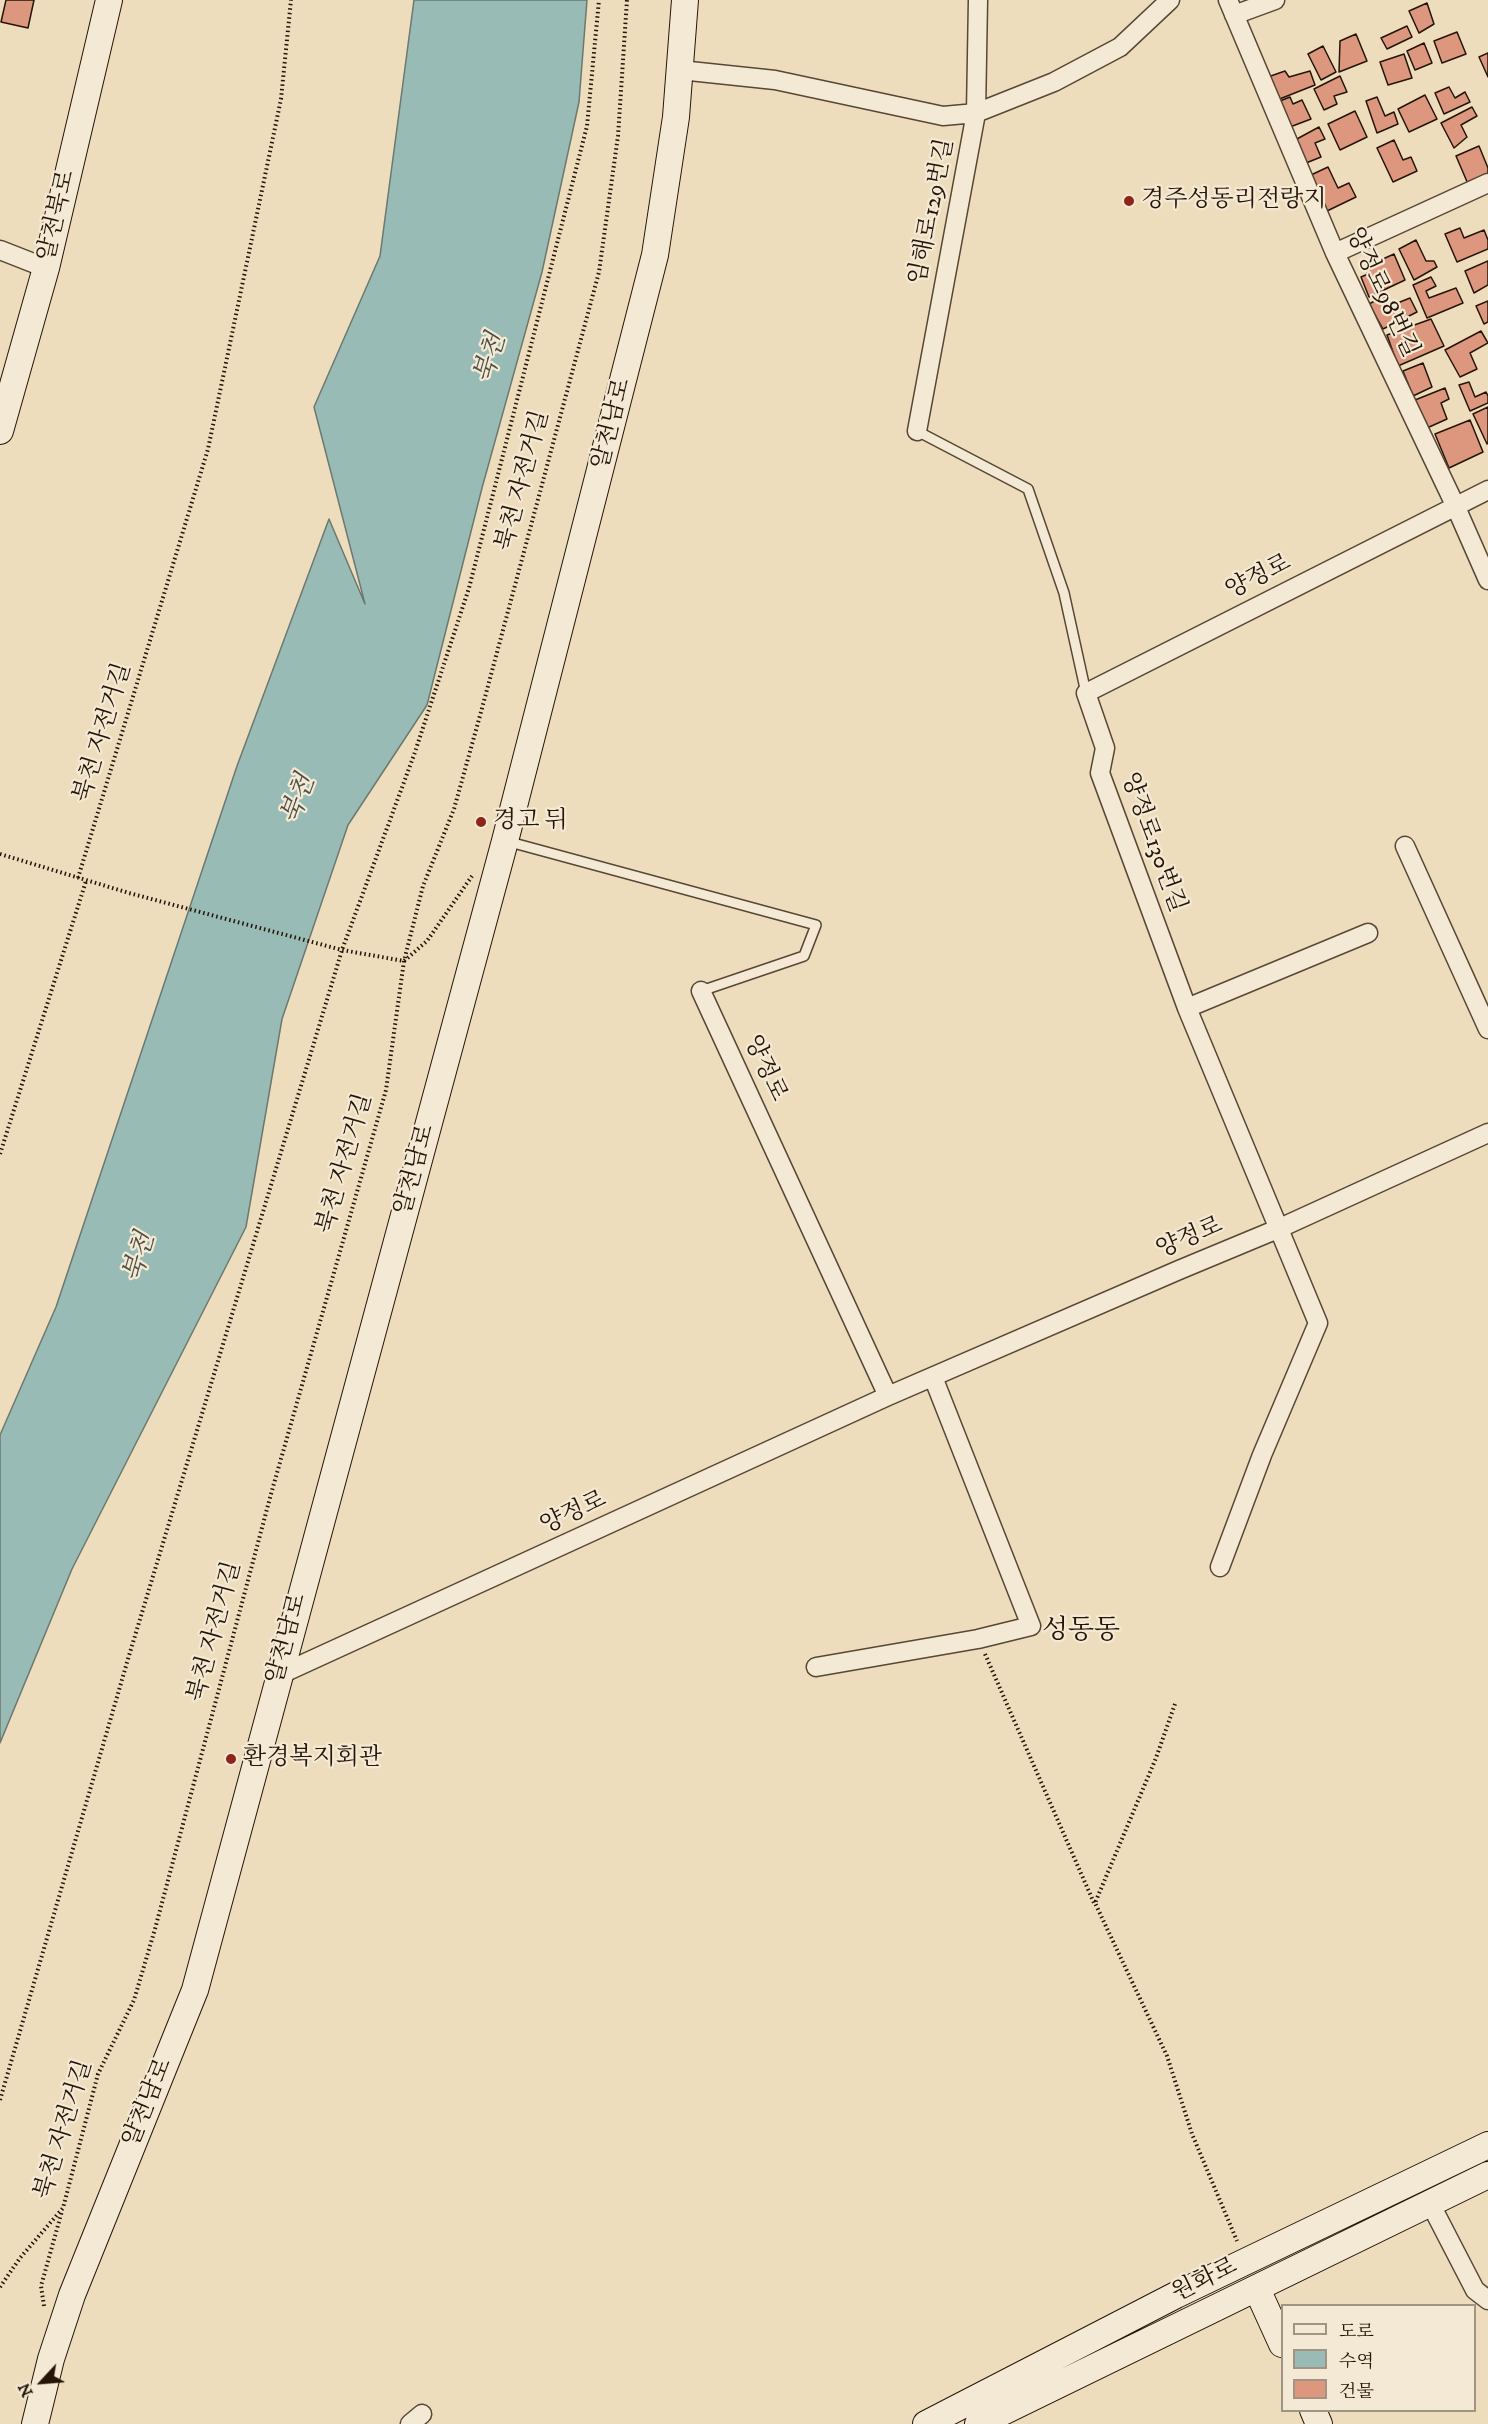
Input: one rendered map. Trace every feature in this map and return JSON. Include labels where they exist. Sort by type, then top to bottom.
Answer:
[{"type":"street","name":"알천북로","points":[[0,431],[46,268],[109,0]]},
{"type":"street","name":"알천남로","points":[[35,2424],[51,2358],[72,2295],[195,1990],[505,841],[655,255],[676,117],[685,0]]},
{"type":"street","name":"임해로129번길","points":[[917,431],[976,113],[978,0]]},
{"type":"street","points":[[680,70],[775,81],[943,116],[976,113],[1054,82],[1120,47],[1170,0]]},
{"type":"street","points":[[1231,7],[1275,0]]},
{"type":"street","name":"양정로98번길","points":[[1231,7],[1335,253],[1455,505]]},
{"type":"street","points":[[1335,253],[1488,183]]},
{"type":"street","points":[[0,250],[46,268]]},
{"type":"street","name":"양정로","points":[[1086,693],[1488,490]]},
{"type":"street","points":[[1455,505],[1488,580]]},
{"type":"street","name":"양정로130번길","points":[[1086,693],[1105,748],[1100,773],[1187,1008],[1280,1228]]},
{"type":"street","points":[[1405,846],[1488,1029]]},
{"type":"street","points":[[1187,1008],[1368,933]]},
{"type":"street","name":"양정로","points":[[701,991],[888,1396]]},
{"type":"street","name":"양정로","points":[[279,1675],[888,1396],[1280,1228],[1488,1133]]},
{"type":"street","points":[[1220,1567],[1262,1455],[1318,1323],[1280,1228]]},
{"type":"street","points":[[816,1666],[978,1639],[1031,1626],[933,1377]]},
{"type":"street","name":"원화로","points":[[926,2424],[1247,2261],[1488,2145]]},
{"type":"street","name":"원화로","points":[[978,2424],[1488,2175]]},
{"type":"street","points":[[1430,2203],[1475,2290],[1488,2300]]},
{"type":"street","points":[[1257,2289],[1281,2342]]},
{"type":"lane","points":[[917,431],[1028,489],[1064,593],[1086,693]]},
{"type":"lane","points":[[505,841],[816,925],[804,956],[701,991]]},
{"type":"path","name":"북천 자전거길","points":[[78,878],[208,449],[282,99],[291,0]]},
{"type":"path","points":[[0,2100],[128,1659],[342,950],[414,755],[469,588],[587,126],[600,0]]},
{"type":"path","name":"북천 자전거길","points":[[0,2287],[20,2258],[63,2208],[98,2074],[134,2000],[156,1929],[271,1494],[386,1090],[404,961],[423,886],[454,809],[482,712],[599,272],[618,136],[627,0]]},
{"type":"path","points":[[0,854],[100,885],[329,947],[404,961],[427,941],[466,882],[474,874]]},
{"type":"path","points":[[0,1154],[86,881]]},
{"type":"path","points":[[978,1639],[1098,1913],[1167,2056],[1192,2134],[1247,2261]]},
{"type":"path","points":[[1095,1903],[1156,1758],[1174,1704]]},
{"type":"path","points":[[45,2317],[41,2286],[63,2208]]},
{"type":"water","name":"북천","points":[[414,0],[587,0],[579,102],[542,272],[482,488],[427,705],[348,825],[282,1019],[246,1227],[72,1569],[0,1743],[0,1435],[56,1307],[237,766],[329,519],[365,604],[314,407],[380,256]]},
{"type":"building","points":[[6,0],[34,0],[28,28],[1,22]]},
{"type":"building","points":[[1427,3],[1434,24],[1419,33],[1409,11]]},
{"type":"building","points":[[1407,26],[1412,37],[1387,49],[1381,38]]},
{"type":"building","points":[[1457,32],[1466,54],[1442,63],[1434,41]]},
{"type":"building","points":[[1356,34],[1367,61],[1339,72],[1340,41]]},
{"type":"building","points":[[1424,43],[1432,63],[1415,70],[1407,51]]},
{"type":"building","points":[[1323,46],[1336,72],[1321,80],[1308,54]]},
{"type":"building","points":[[1488,53],[1488,77],[1479,57]]},
{"type":"building","points":[[1404,54],[1412,78],[1388,85],[1380,62]]},
{"type":"building","points":[[1285,71],[1289,77],[1310,71],[1315,85],[1272,102],[1265,78]]},
{"type":"building","points":[[1340,76],[1347,92],[1334,96],[1337,104],[1324,110],[1314,89]]},
{"type":"building","points":[[1449,87],[1455,98],[1465,92],[1470,102],[1444,114],[1435,93]]},
{"type":"building","points":[[1425,95],[1437,119],[1409,132],[1398,109]]},
{"type":"building","points":[[1290,97],[1293,104],[1302,100],[1311,119],[1290,127],[1280,101]]},
{"type":"building","points":[[1377,97],[1385,116],[1394,112],[1398,124],[1377,133],[1366,101]]},
{"type":"building","points":[[1472,107],[1477,116],[1461,125],[1467,137],[1454,148],[1441,123]]},
{"type":"building","points":[[1355,111],[1367,137],[1340,150],[1328,124]]},
{"type":"building","points":[[1319,127],[1325,139],[1315,143],[1321,157],[1306,163],[1295,140]]},
{"type":"building","points":[[1394,140],[1403,160],[1411,157],[1417,171],[1393,182],[1377,148]]},
{"type":"building","points":[[1479,146],[1488,168],[1488,176],[1468,184],[1456,156]]},
{"type":"building","points":[[1328,167],[1338,188],[1349,183],[1356,197],[1327,211],[1311,175]]},
{"type":"building","points":[[1460,228],[1464,238],[1484,230],[1488,240],[1488,249],[1457,262],[1445,234]]},
{"type":"building","points":[[1416,240],[1426,261],[1434,261],[1437,267],[1414,280],[1399,249]]},
{"type":"building","points":[[1394,254],[1405,280],[1369,297],[1361,277],[1368,274],[1365,267]]},
{"type":"building","points":[[1488,261],[1488,285],[1474,293],[1465,271]]},
{"type":"building","points":[[1431,277],[1436,286],[1426,291],[1429,298],[1456,288],[1463,303],[1427,318],[1413,285]]},
{"type":"building","points":[[1384,296],[1390,306],[1410,298],[1417,312],[1383,329],[1369,304]]},
{"type":"building","points":[[1488,301],[1488,322],[1484,324],[1476,306]]},
{"type":"building","points":[[1431,319],[1444,346],[1398,366],[1387,335]]},
{"type":"building","points":[[1481,331],[1488,343],[1470,353],[1477,369],[1460,377],[1445,350]]},
{"type":"building","points":[[1423,363],[1432,387],[1413,396],[1403,371]]},
{"type":"building","points":[[1469,382],[1475,397],[1486,392],[1488,396],[1488,403],[1470,411],[1459,385]]},
{"type":"building","points":[[1445,388],[1449,399],[1441,403],[1447,419],[1427,428],[1415,400]]},
{"type":"building","points":[[1488,407],[1488,443],[1487,444],[1473,414]]},
{"type":"building","points":[[1470,420],[1483,452],[1449,468],[1435,434]]},
{"type":"place","name":"경주성동리전랑지","points":[[1129,201]]},
{"type":"place","name":"경고 뒤","points":[[481,822]]},
{"type":"place","name":"환경복지회관","points":[[231,1759]]},
{"type":"district","name":"성동동","points":[[1081,1632]]}]
